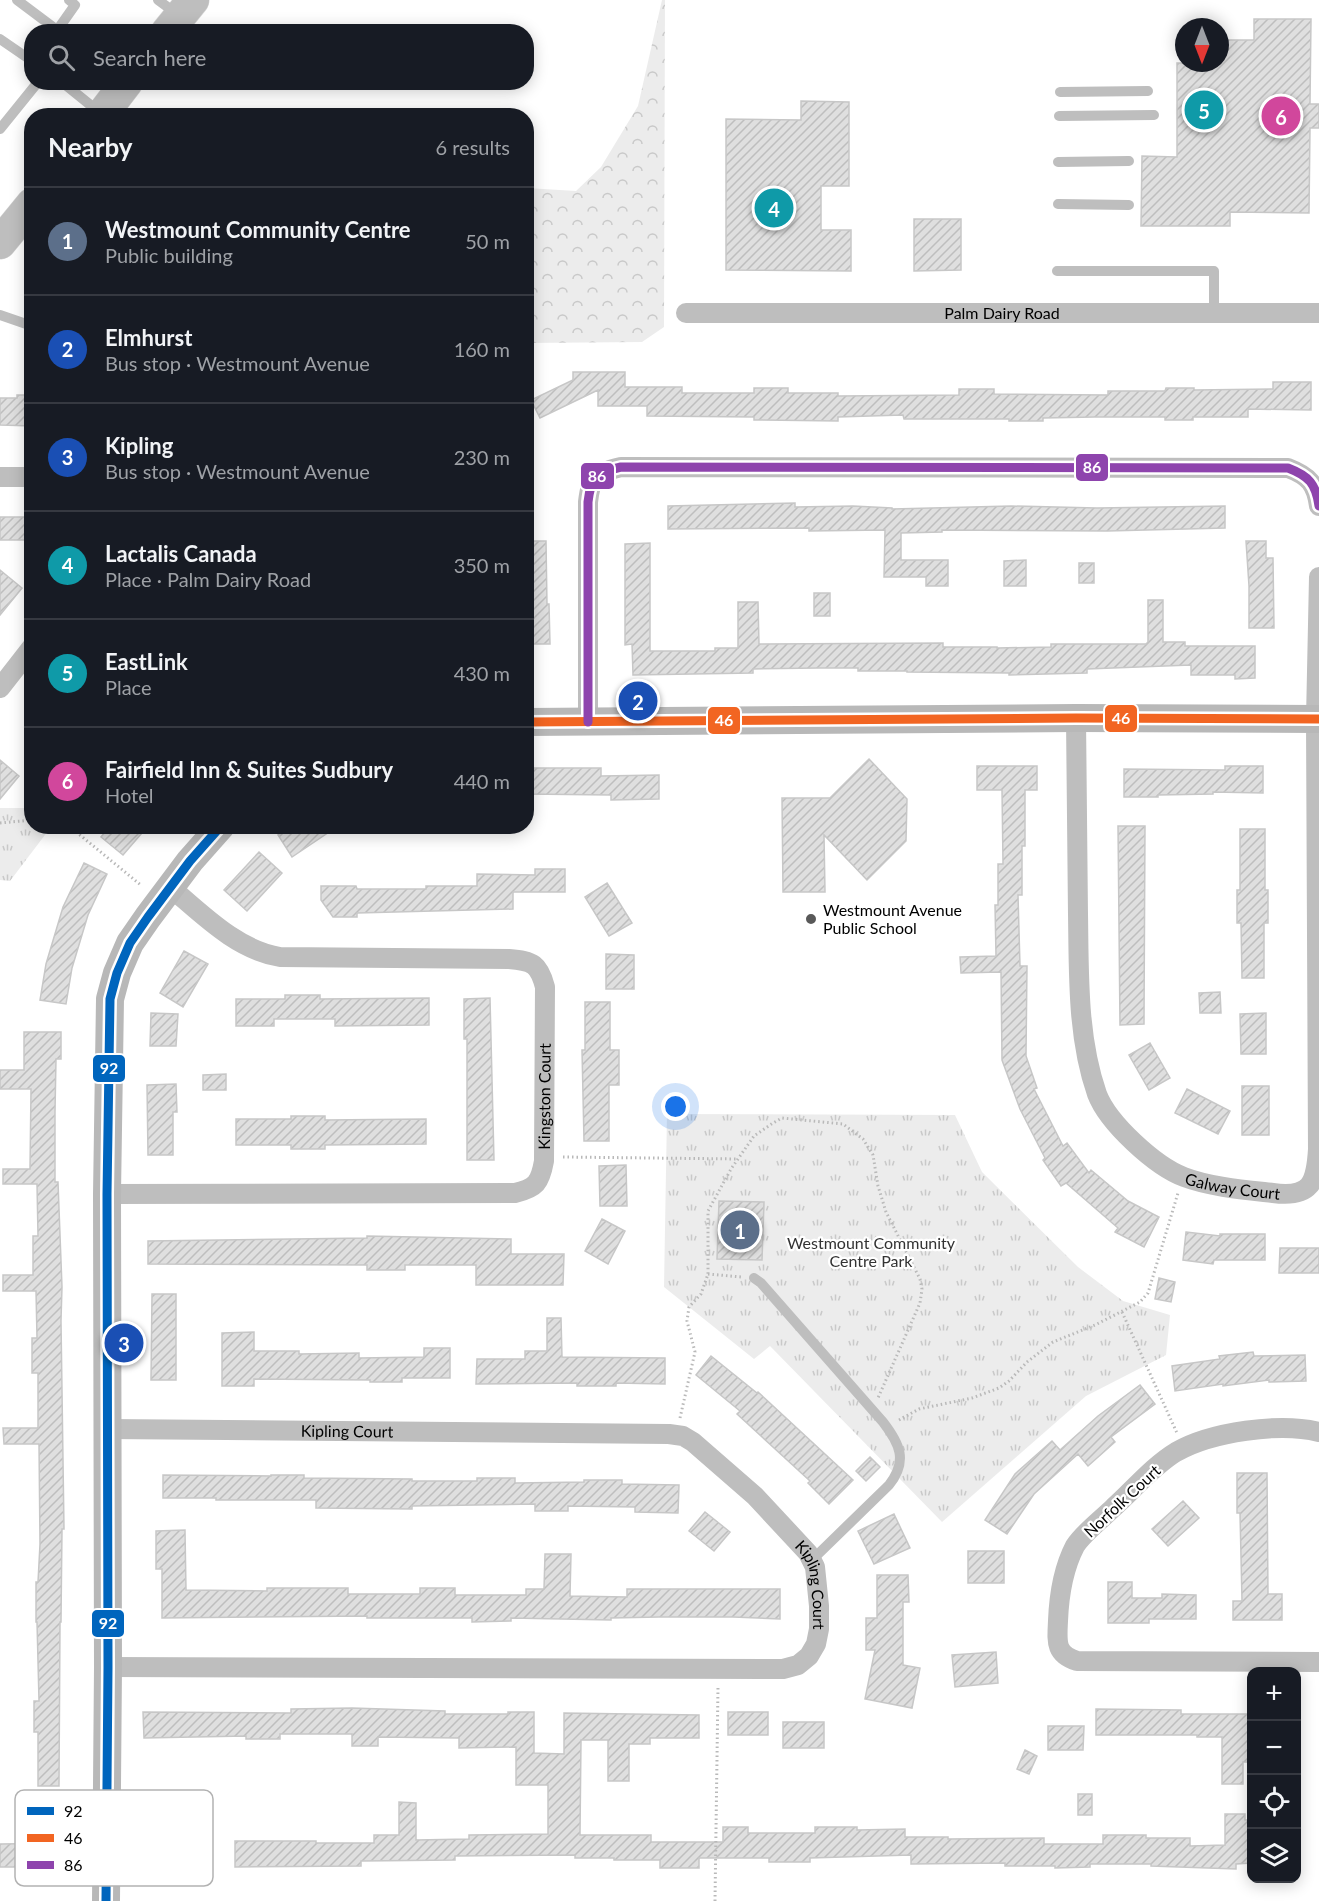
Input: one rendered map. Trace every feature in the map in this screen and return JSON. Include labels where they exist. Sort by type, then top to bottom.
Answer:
[{"type":"main road","points":[[107,108],[121,90]]},
{"type":"main road","points":[[1,241],[24,214]]},
{"type":"street","name":"Palm Dairy Road","points":[[686,313],[1319,313]]},
{"type":"street","points":[[588,722],[588,502],[590,485],[601,472],[621,467],[1288,468],[1303,474],[1312,483],[1318,495],[1319,506]]},
{"type":"street","points":[[0,477],[24,477]]},
{"type":"street","name":"Galway Court","points":[[1076,718],[1079,984],[1090,1070],[1098,1096],[1122,1132],[1150,1156],[1183,1177],[1239,1189],[1289,1195],[1305,1190],[1316,1175],[1318,1125],[1319,577]]},
{"type":"street","points":[[0,688],[24,657]]},
{"type":"street","points":[[534,722],[1076,718],[1317,719]]},
{"type":"street","points":[[107,1790],[107,1194],[110,999],[117,973],[130,943],[165,894],[214,834]]},
{"type":"street","name":"Kingston Court","points":[[107,1194],[515,1194],[531,1189],[541,1176],[544,1156],[545,987],[541,972],[534,964],[509,959],[266,955],[251,950],[165,894]]},
{"type":"street","name":"Kipling Court","points":[[107,1429],[676,1435],[693,1442],[755,1496],[808,1553],[818,1580],[819,1629],[816,1644],[809,1656],[798,1665],[783,1669],[108,1667]]},
{"type":"street","name":"Norfolk Court","points":[[1319,1432],[1306,1429],[1253,1431],[1203,1441],[1184,1449],[1158,1465],[1077,1543],[1068,1562],[1059,1596],[1057,1636],[1059,1649],[1066,1658],[1077,1661],[1319,1662]]},
{"type":"street","points":[[106,1886],[106,1901]]},
{"type":"lane","points":[[17,0],[48,24]]},
{"type":"lane","points":[[62,24],[75,5],[69,0]]},
{"type":"lane","points":[[0,39],[24,56]]},
{"type":"lane","points":[[0,129],[32,90]]},
{"type":"lane","points":[[71,90],[93,108]]},
{"type":"lane","points":[[1059,92],[1148,91]]},
{"type":"lane","points":[[1059,116],[1154,115]]},
{"type":"lane","points":[[1058,162],[1129,161]]},
{"type":"lane","points":[[1058,204],[1129,205]]},
{"type":"lane","points":[[1057,271],[1214,271],[1215,314]]},
{"type":"lane","points":[[0,315],[24,323]]},
{"type":"lane","points":[[754,1278],[761,1283],[873,1410],[887,1427],[898,1446],[900,1455],[897,1475],[812,1560]]},
{"type":"path","points":[[0,823],[24,821]]},
{"type":"path","points":[[80,834],[165,894]]},
{"type":"path","points":[[676,1435],[695,1352],[687,1321],[689,1307],[701,1294],[708,1274],[708,1211],[754,1136],[782,1118],[843,1124],[863,1139],[873,1155],[878,1186],[886,1212],[920,1279],[922,1289],[920,1303],[873,1410]]},
{"type":"path","points":[[544,1156],[738,1159]]},
{"type":"path","points":[[887,1427],[919,1409],[972,1398],[999,1388],[1053,1342],[1095,1326],[1140,1302],[1148,1293],[1183,1177]]},
{"type":"path","points":[[708,1274],[754,1278]]},
{"type":"path","points":[[1122,1312],[1184,1449]]},
{"type":"path","points":[[716,1901],[718,1669]]},
{"type":"green space","points":[[662,0],[665,0],[664,327],[642,342],[534,343],[534,188],[576,191],[601,167],[638,106]]},
{"type":"green space","points":[[0,808],[24,808],[24,834],[46,834],[10,881],[0,880]]},
{"type":"green space","name":"Westmount Community Centre Park","points":[[667,1114],[955,1115],[982,1172],[1078,1267],[1123,1301],[1170,1315],[1166,1355],[1086,1396],[942,1522],[770,1346],[754,1359],[664,1287]]},
{"type":"building","points":[[1254,19],[1311,19],[1310,104],[1319,104],[1319,128],[1310,128],[1309,213],[1230,212],[1230,226],[1141,226],[1142,156],[1177,157],[1177,72],[1229,72],[1229,40],[1254,40]]},
{"type":"building","points":[[801,101],[849,102],[849,186],[821,186],[821,230],[851,230],[851,271],[726,270],[726,119],[801,120]]},
{"type":"building","points":[[914,219],[961,219],[961,270],[914,271]]},
{"type":"building","points":[[573,372],[625,372],[625,387],[682,387],[682,393],[754,393],[754,388],[788,388],[788,393],[838,393],[838,396],[959,395],[959,389],[994,389],[994,394],[1108,395],[1108,391],[1165,391],[1166,388],[1273,389],[1273,382],[1311,382],[1311,410],[1248,409],[1248,417],[1193,417],[1193,420],[1165,420],[1165,417],[1095,417],[1009,421],[1009,419],[904,419],[903,415],[838,417],[838,421],[754,420],[754,417],[647,416],[647,406],[598,406],[598,390],[540,418],[534,406],[534,399],[573,380]]},
{"type":"building","points":[[17,395],[24,395],[24,426],[0,425],[0,398],[17,398]]},
{"type":"building","points":[[795,503],[795,507],[853,506],[892,509],[1011,506],[1097,508],[1225,506],[1225,528],[1107,531],[942,530],[942,532],[901,533],[901,560],[948,560],[948,586],[926,586],[926,577],[884,577],[885,530],[668,529],[668,506]]},
{"type":"building","points":[[0,517],[24,517],[24,540],[0,540]]},
{"type":"building","points":[[534,541],[546,541],[550,644],[534,644]]},
{"type":"building","points":[[1246,541],[1266,541],[1266,558],[1273,558],[1274,628],[1249,628]]},
{"type":"building","points":[[650,543],[650,651],[715,651],[715,648],[738,648],[738,602],[758,602],[759,644],[943,643],[943,647],[997,648],[1051,647],[1051,644],[1146,644],[1148,642],[1148,600],[1163,600],[1163,642],[1185,642],[1185,646],[1255,646],[1255,678],[1235,679],[1235,675],[1191,675],[1191,665],[1087,669],[1087,673],[1009,675],[1009,673],[858,671],[858,668],[819,668],[753,669],[753,673],[633,675],[632,644],[625,645],[625,544]]},
{"type":"building","points":[[1026,560],[1026,586],[1004,586],[1004,561]]},
{"type":"building","points":[[1079,563],[1094,563],[1094,583],[1079,583]]},
{"type":"building","points":[[0,570],[22,588],[0,615]]},
{"type":"building","points":[[814,593],[830,593],[830,616],[814,616]]},
{"type":"building","points":[[869,759],[907,799],[906,841],[867,880],[824,835],[825,892],[783,892],[782,798],[830,798]]},
{"type":"building","points":[[0,760],[19,776],[0,799]]},
{"type":"building","points":[[977,766],[1037,766],[1037,790],[1025,790],[1022,895],[1018,895],[1020,966],[1027,966],[1026,1056],[1037,1088],[1034,1089],[1063,1146],[1067,1143],[1089,1173],[1091,1170],[1128,1201],[1159,1217],[1144,1247],[1115,1232],[1118,1228],[1066,1183],[1061,1186],[1043,1160],[1045,1158],[1020,1109],[1002,1060],[1001,972],[961,973],[960,957],[996,956],[995,905],[998,905],[998,864],[1003,864],[1002,790],[977,790]]},
{"type":"building","points":[[1225,766],[1263,766],[1263,793],[1213,792],[1213,794],[1124,797],[1124,769],[1225,770]]},
{"type":"building","points":[[534,768],[601,768],[601,776],[659,775],[659,799],[611,800],[611,795],[534,794]]},
{"type":"building","points":[[1118,826],[1145,826],[1144,1024],[1120,1025]]},
{"type":"building","points":[[1240,829],[1265,829],[1265,890],[1268,890],[1268,923],[1264,923],[1264,978],[1242,978],[1241,923],[1237,923],[1237,890],[1240,890]]},
{"type":"building","points":[[103,834],[141,834],[123,855],[101,837]]},
{"type":"building","points":[[279,834],[326,834],[292,857]]},
{"type":"building","points":[[259,852],[282,873],[247,911],[224,890]]},
{"type":"building","points":[[84,863],[107,874],[88,915],[72,968],[66,1004],[40,1000],[46,964],[63,907]]},
{"type":"building","points":[[535,869],[565,869],[565,892],[513,892],[513,909],[357,913],[357,917],[333,917],[321,900],[321,886],[356,886],[357,889],[426,889],[426,886],[477,886],[477,874],[535,875]]},
{"type":"building","points":[[607,883],[632,923],[609,936],[585,897]]},
{"type":"building","points":[[184,951],[208,964],[183,1007],[160,993]]},
{"type":"building","points":[[606,954],[634,955],[634,989],[606,989]]},
{"type":"building","points":[[1220,992],[1221,1013],[1200,1013],[1199,993]]},
{"type":"building","points":[[285,995],[320,995],[320,999],[429,998],[429,1025],[335,1026],[335,1019],[274,1019],[274,1026],[236,1026],[236,999],[285,999]]},
{"type":"building","points":[[490,998],[494,1160],[467,1160],[467,1039],[464,1039],[464,999]]},
{"type":"building","points":[[585,1002],[610,1002],[610,1050],[619,1050],[619,1085],[609,1085],[609,1141],[584,1141],[582,1050],[585,1050]]},
{"type":"building","points":[[151,1013],[178,1014],[176,1046],[150,1046]]},
{"type":"building","points":[[1266,1013],[1266,1054],[1241,1054],[1240,1014]]},
{"type":"building","points":[[24,1032],[61,1032],[61,1059],[56,1059],[55,1112],[55,1182],[58,1182],[62,1287],[64,1529],[62,1529],[60,1622],[59,1786],[38,1786],[38,1732],[34,1732],[34,1701],[39,1701],[36,1582],[38,1582],[40,1544],[39,1444],[4,1444],[3,1428],[38,1428],[38,1373],[32,1373],[32,1338],[37,1338],[36,1291],[3,1291],[3,1275],[33,1275],[33,1236],[38,1236],[37,1184],[3,1184],[3,1169],[30,1169],[31,1089],[0,1089],[0,1070],[24,1070]]},
{"type":"building","points":[[1150,1043],[1170,1078],[1149,1090],[1129,1055]]},
{"type":"building","points":[[226,1074],[226,1090],[203,1090],[203,1075]]},
{"type":"building","points":[[176,1084],[177,1112],[173,1112],[173,1155],[148,1155],[147,1085]]},
{"type":"building","points":[[1242,1086],[1269,1086],[1269,1135],[1242,1135]]},
{"type":"building","points":[[1187,1089],[1230,1111],[1218,1134],[1175,1113]]},
{"type":"building","points":[[291,1116],[325,1116],[325,1120],[426,1119],[426,1144],[325,1145],[325,1149],[291,1149],[291,1145],[236,1145],[236,1119],[291,1119]]},
{"type":"building","points":[[626,1165],[627,1206],[600,1206],[599,1166]]},
{"type":"building","points":[[719,1201],[764,1202],[762,1260],[717,1259]]},
{"type":"building","points":[[602,1219],[625,1231],[608,1264],[585,1251]]},
{"type":"building","points":[[1186,1232],[1220,1236],[1220,1234],[1265,1234],[1265,1260],[1214,1260],[1213,1264],[1183,1260]]},
{"type":"building","points":[[367,1236],[511,1239],[511,1254],[564,1254],[563,1285],[476,1285],[476,1265],[405,1265],[405,1270],[367,1270],[367,1265],[148,1264],[148,1241],[367,1238]]},
{"type":"building","points":[[1280,1248],[1319,1248],[1319,1273],[1279,1273]]},
{"type":"building","points":[[1159,1278],[1175,1282],[1171,1302],[1155,1299]]},
{"type":"building","points":[[152,1294],[176,1294],[176,1380],[151,1380]]},
{"type":"building","points":[[547,1318],[561,1318],[562,1357],[665,1358],[665,1384],[616,1383],[616,1386],[577,1386],[577,1383],[476,1384],[477,1359],[525,1359],[525,1351],[547,1351]]},
{"type":"building","points":[[254,1332],[254,1351],[299,1351],[299,1354],[359,1353],[359,1358],[424,1357],[424,1348],[450,1348],[450,1378],[402,1378],[402,1382],[254,1379],[254,1386],[222,1386],[222,1333]]},
{"type":"building","points":[[1253,1352],[1254,1356],[1305,1355],[1306,1381],[1269,1382],[1269,1380],[1175,1391],[1172,1366],[1220,1359],[1219,1356]]},
{"type":"building","points":[[711,1356],[758,1392],[853,1480],[829,1504],[808,1483],[810,1481],[737,1414],[740,1411],[696,1375]]},
{"type":"building","points":[[1140,1385],[1155,1404],[1111,1437],[1115,1442],[1088,1466],[1078,1454],[1034,1494],[1007,1534],[985,1520],[1015,1474],[1052,1441],[1060,1450],[1098,1416]]},
{"type":"building","points":[[870,1457],[880,1467],[866,1481],[856,1471]]},
{"type":"building","points":[[1237,1473],[1267,1473],[1268,1594],[1282,1594],[1282,1620],[1233,1620],[1233,1601],[1242,1601]]},
{"type":"building","points":[[163,1475],[304,1475],[304,1478],[412,1479],[412,1481],[477,1481],[477,1478],[515,1478],[515,1483],[622,1480],[622,1484],[679,1485],[678,1513],[635,1512],[635,1507],[568,1506],[568,1511],[535,1511],[535,1504],[412,1506],[412,1509],[316,1508],[316,1500],[163,1498]]},
{"type":"building","points":[[1183,1501],[1199,1518],[1168,1546],[1152,1529]]},
{"type":"building","points":[[705,1512],[730,1532],[714,1551],[689,1531]]},
{"type":"building","points":[[894,1514],[910,1548],[874,1564],[858,1531]]},
{"type":"building","points":[[185,1530],[186,1590],[267,1591],[267,1588],[348,1588],[348,1594],[420,1594],[420,1588],[455,1588],[455,1595],[526,1595],[526,1589],[544,1589],[545,1554],[571,1554],[570,1596],[627,1597],[627,1589],[780,1589],[780,1619],[733,1617],[611,1618],[611,1620],[511,1618],[511,1621],[472,1622],[472,1618],[367,1618],[367,1616],[162,1618],[162,1569],[156,1569],[156,1531]]},
{"type":"building","points":[[968,1551],[1004,1551],[1004,1583],[968,1583]]},
{"type":"building","points":[[877,1575],[908,1575],[909,1602],[903,1602],[903,1665],[920,1668],[912,1708],[865,1699],[875,1650],[866,1650],[866,1618],[877,1618]]},
{"type":"building","points":[[1108,1582],[1132,1582],[1132,1598],[1162,1598],[1162,1594],[1196,1595],[1196,1619],[1149,1619],[1149,1623],[1108,1623]]},
{"type":"building","points":[[996,1652],[998,1683],[955,1687],[952,1655]]},
{"type":"building","points":[[291,1709],[445,1711],[445,1714],[534,1712],[534,1753],[564,1754],[564,1713],[699,1715],[699,1738],[650,1738],[650,1744],[629,1744],[629,1781],[608,1781],[608,1740],[581,1740],[580,1835],[651,1835],[651,1842],[723,1842],[723,1827],[748,1827],[748,1833],[815,1833],[815,1827],[857,1827],[857,1830],[905,1829],[905,1837],[1044,1838],[1044,1844],[1103,1844],[1103,1835],[1146,1835],[1146,1838],[1190,1838],[1190,1846],[1225,1845],[1225,1814],[1245,1814],[1247,1863],[1236,1864],[1236,1869],[1151,1866],[1151,1864],[1090,1864],[1090,1867],[1055,1868],[1055,1866],[1005,1866],[1005,1863],[911,1864],[911,1855],[810,1858],[810,1862],[769,1862],[769,1858],[699,1858],[699,1868],[660,1868],[660,1860],[575,1858],[575,1855],[455,1856],[455,1860],[361,1861],[361,1866],[235,1867],[235,1841],[374,1843],[374,1835],[399,1835],[399,1802],[416,1803],[416,1840],[469,1839],[469,1835],[548,1834],[548,1785],[516,1785],[516,1747],[459,1748],[459,1738],[378,1737],[378,1746],[352,1746],[352,1734],[280,1734],[280,1739],[246,1739],[246,1736],[144,1738],[143,1712],[291,1713]]},
{"type":"building","points":[[1096,1709],[1181,1710],[1181,1714],[1247,1714],[1247,1762],[1243,1762],[1243,1784],[1222,1784],[1222,1737],[1096,1735]]},
{"type":"building","points":[[728,1712],[768,1712],[768,1735],[728,1735]]},
{"type":"building","points":[[783,1722],[824,1722],[824,1748],[783,1748]]},
{"type":"building","points":[[1048,1726],[1084,1726],[1083,1750],[1048,1750]]},
{"type":"building","points":[[1025,1750],[1037,1756],[1029,1774],[1017,1769]]},
{"type":"building","points":[[1078,1794],[1092,1794],[1092,1815],[1078,1815]]},
{"type":"building","points":[[0,1844],[15,1844],[15,1867],[0,1867]]},
{"type":"transit line","name":"86","points":[[588,722],[588,502],[591,486],[596,477],[613,469],[621,467],[1288,468],[1301,474],[1310,482],[1316,492],[1319,506]]},
{"type":"transit line","name":"46","points":[[534,722],[1076,718],[1319,719]]},
{"type":"transit line","name":"92","points":[[107,1790],[107,1194],[110,999],[117,973],[130,943],[190,861],[214,834]]},
{"type":"transit line","name":"92","points":[[106,1886],[106,1901]]},
{"type":"place","name":"EastLink","points":[[1204,110]]},
{"type":"place","name":"Fairfield Inn & Suites Sudbury","points":[[1281,116]]},
{"type":"place","name":"Lactalis Canada","points":[[774,208]]},
{"type":"place","name":"Elmhurst","points":[[638,701]]},
{"type":"place","name":"Westmount Avenue Public School","points":[[811,919]]},
{"type":"place","name":"Westmount Community Centre","points":[[740,1230]]},
{"type":"place","name":"Kipling","points":[[124,1343]]}]
